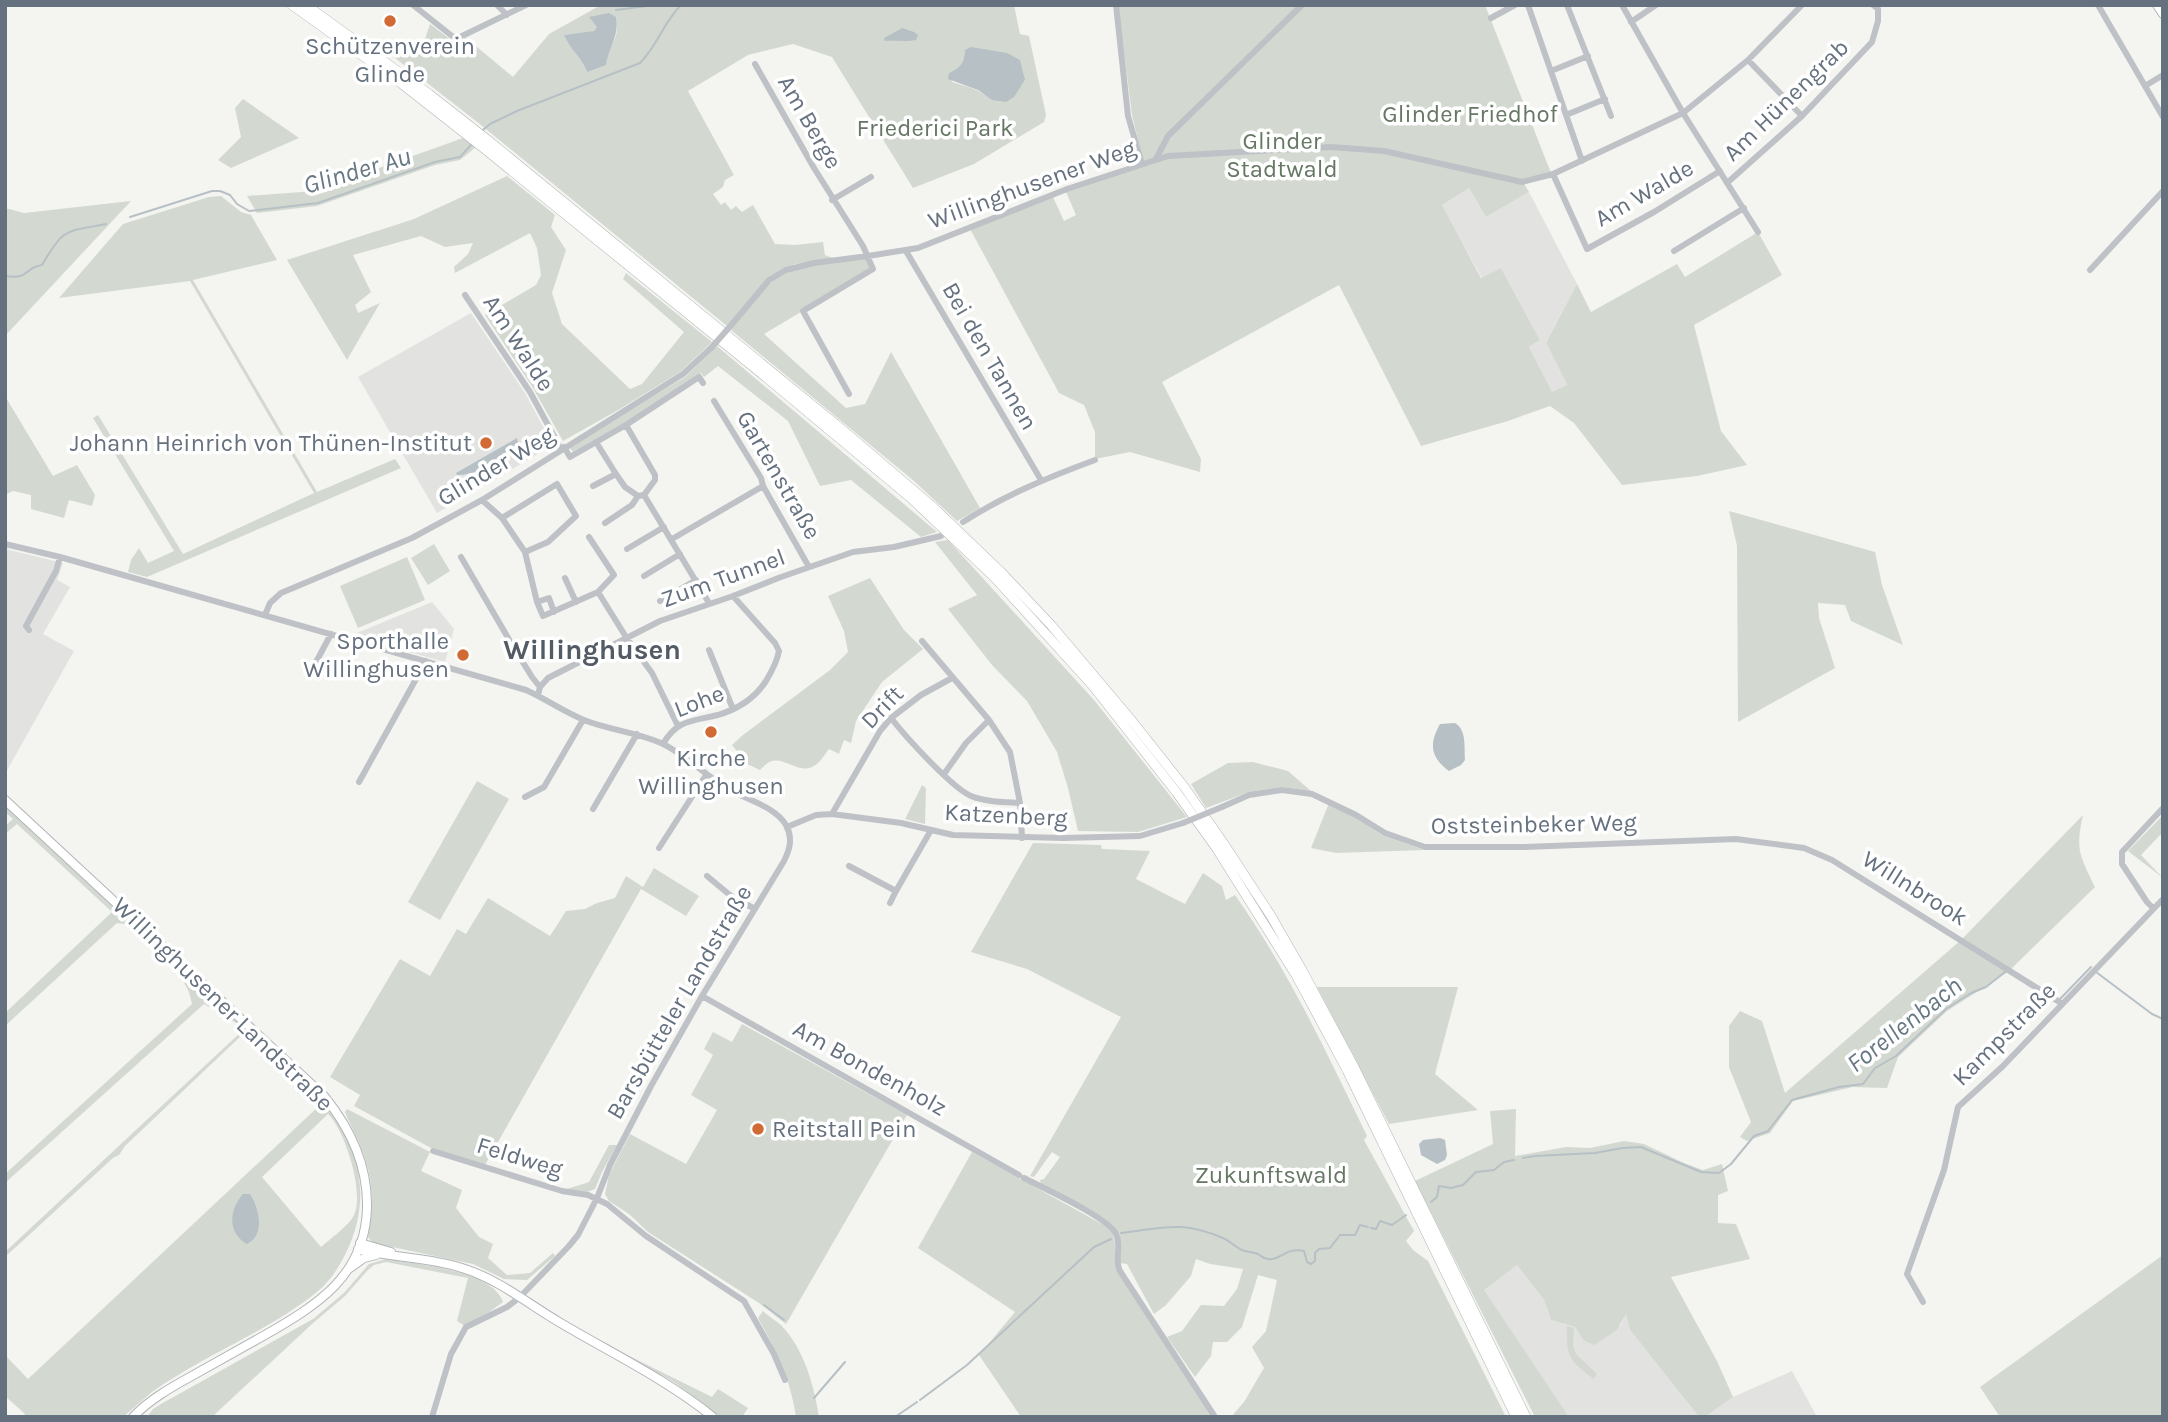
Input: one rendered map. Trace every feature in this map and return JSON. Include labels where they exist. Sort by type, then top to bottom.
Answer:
[{"type":"highway","points":[[292,5],[486,150],[912,499],[995,578],[1093,686],[1217,849],[1296,975],[1353,1083],[1516,1417]]},
{"type":"highway","points":[[306,5],[489,141],[918,493],[1001,572],[1099,681],[1155,750],[1216,833],[1303,970],[1354,1067],[1526,1417]]},
{"type":"main road","points":[[2157,5],[2163,15]]},
{"type":"main road","name":"Willinghusener Landstraße","points":[[5,800],[324,1096],[345,1123],[361,1160],[367,1195],[361,1245],[348,1270]]},
{"type":"main road","points":[[361,1245],[460,1267],[491,1279],[547,1315],[664,1382],[713,1417]]},
{"type":"main road","points":[[361,1245],[380,1255]]},
{"type":"main road","points":[[133,1417],[176,1385],[310,1309],[329,1293],[348,1270],[364,1258],[397,1255]]},
{"type":"street","points":[[414,5],[456,38],[526,5]]},
{"type":"street","points":[[497,5],[507,15]]},
{"type":"street","points":[[1115,5],[1128,116],[1142,164]]},
{"type":"street","name":"Willinghusener Weg","points":[[733,323],[769,280],[778,274],[814,262],[906,251],[1059,192],[1156,159],[1168,135],[1302,5]]},
{"type":"street","points":[[1491,18],[1515,5]]},
{"type":"street","points":[[1528,5],[1583,162]]},
{"type":"street","points":[[1567,5],[1611,116]]},
{"type":"street","points":[[1622,5],[1683,113],[1758,232]]},
{"type":"street","points":[[1631,22],[1656,5]]},
{"type":"street","points":[[1156,159],[1168,156],[1331,147],[1384,151],[1522,182],[1583,162],[1683,113],[1748,60],[1802,5]]},
{"type":"street","name":"Am Hünengrab","points":[[1727,183],[1802,117],[1872,42],[1878,21],[1878,9],[1874,5]]},
{"type":"street","points":[[2098,5],[2163,117]]},
{"type":"street","points":[[1551,71],[1588,56]]},
{"type":"street","points":[[1748,60],[1802,117]]},
{"type":"street","name":"Am Berge","points":[[755,64],[832,200],[868,257]]},
{"type":"street","points":[[2145,86],[2163,75]]},
{"type":"street","points":[[1566,115],[1605,99]]},
{"type":"street","name":"Am Walde","points":[[1553,174],[1587,249],[1720,171]]},
{"type":"street","name":"Am Berge","points":[[832,200],[871,177]]},
{"type":"street","points":[[2090,270],[2163,191]]},
{"type":"street","points":[[1674,251],[1744,208]]},
{"type":"street","name":"Bei den Tannen","points":[[906,251],[1041,480]]},
{"type":"street","points":[[849,394],[803,311],[873,269],[868,257]]},
{"type":"street","name":"Am Walde","points":[[465,295],[530,392],[563,448]]},
{"type":"street","name":"Glinder Weg","points":[[265,615],[270,603],[281,593],[411,538],[482,500],[683,374],[733,323]]},
{"type":"street","points":[[563,448],[570,457],[701,380]]},
{"type":"street","name":"Gartenstraße","points":[[714,401],[761,478],[809,567]]},
{"type":"street","points":[[605,523],[632,505],[655,480],[655,475],[626,425]]},
{"type":"street","points":[[596,442],[625,487],[641,496],[664,527],[709,603]]},
{"type":"street","points":[[963,522],[1002,498],[1095,460]]},
{"type":"street","points":[[593,486],[615,474]]},
{"type":"street","points":[[502,518],[557,484],[576,516],[548,542],[526,552]]},
{"type":"street","points":[[672,539],[763,486]]},
{"type":"street","points":[[482,500],[502,518],[526,552],[530,576],[543,616],[598,592],[614,575],[589,537]]},
{"type":"street","points":[[627,549],[664,527]]},
{"type":"street","name":"Zum Tunnel","points":[[540,687],[548,678],[660,621],[853,552],[894,547],[940,536]]},
{"type":"street","points":[[5,544],[265,615],[538,695],[583,720],[637,734],[663,744],[732,791],[769,809],[787,827]]},
{"type":"street","points":[[644,576],[680,554]]},
{"type":"street","points":[[461,556],[511,643],[540,687],[538,695]]},
{"type":"street","points":[[29,630],[26,626],[56,571],[60,557]]},
{"type":"street","points":[[565,578],[576,602]]},
{"type":"street","points":[[660,601],[696,580]]},
{"type":"street","points":[[598,592],[652,673],[678,726]]},
{"type":"street","name":"Lohe","points":[[663,744],[678,726],[697,718],[718,715],[750,700],[774,668],[779,651],[775,643],[733,596]]},
{"type":"street","points":[[537,602],[548,598],[554,612]]},
{"type":"street","points":[[331,634],[315,664],[338,675]]},
{"type":"street","points":[[922,641],[989,720],[1010,752],[1020,803],[1022,838]]},
{"type":"street","points":[[709,650],[733,709]]},
{"type":"street","points":[[359,782],[426,661]]},
{"type":"street","name":"Drift","points":[[832,814],[875,738],[891,718],[921,695],[953,678]]},
{"type":"street","points":[[891,718],[955,786],[968,795],[1020,803]]},
{"type":"street","points":[[525,797],[544,787],[583,720]]},
{"type":"street","points":[[944,774],[967,743],[989,720]]},
{"type":"street","points":[[593,809],[637,734]]},
{"type":"street","points":[[659,848],[706,775]]},
{"type":"street","name":"Oststeinbeker Weg","points":[[1222,807],[1249,795],[1282,790],[1311,794],[1356,815],[1385,833],[1425,847],[1524,847],[1735,839]]},
{"type":"street","name":"Katzenberg","points":[[787,827],[816,815],[832,814],[901,823],[953,835],[1022,838],[1140,836],[1222,807]]},
{"type":"street","points":[[2153,908],[2128,874],[2121,858],[2122,852],[2163,808]]},
{"type":"street","name":"Barsbütteler Landstraße","points":[[432,1417],[451,1354],[466,1327],[507,1307],[520,1297],[569,1246],[589,1217],[619,1146],[702,996],[790,849],[791,838],[787,827]]},
{"type":"street","points":[[890,903],[931,830]]},
{"type":"street","name":"Willnbrook","points":[[1735,839],[1804,848],[1832,860],[2061,1003]]},
{"type":"street","points":[[849,866],[896,891]]},
{"type":"street","points":[[708,876],[731,896],[755,909]]},
{"type":"street","name":"Kampstraße","points":[[1923,1302],[1907,1273],[1944,1170],[1958,1107],[2003,1066],[2163,898]]},
{"type":"street","name":"Am Bondenholz","points":[[702,996],[1102,1220],[1115,1232],[1120,1271],[1215,1417]]},
{"type":"street","name":"Feldweg","points":[[433,1151],[562,1191],[597,1198]]},
{"type":"street","points":[[597,1198],[646,1236],[744,1301],[774,1353],[785,1381]]},
{"type":"shaded area","points":[[609,13],[616,17],[617,24],[606,65],[587,72],[564,35],[594,31],[597,27],[589,17]]},
{"type":"shaded area","points":[[902,28],[918,35],[916,40],[885,41],[884,38]]},
{"type":"shaded area","points":[[971,47],[1007,53],[1020,60],[1025,80],[1014,97],[1006,102],[992,100],[978,90],[948,79],[949,73],[961,64],[965,50]]},
{"type":"shaded area","points":[[1469,188],[1486,217],[1529,192],[1577,284],[1546,343],[1567,385],[1552,393],[1529,347],[1540,340],[1501,268],[1482,278],[1441,205]]},
{"type":"shaded area","points":[[471,313],[525,393],[553,445],[437,513],[358,377]]},
{"type":"shaded area","points":[[517,438],[518,442],[490,464],[474,472],[457,475],[456,473]]},
{"type":"shaded area","points":[[5,549],[63,563],[57,580],[70,587],[43,634],[74,651],[5,774]]},
{"type":"shaded area","points":[[432,602],[454,629],[445,662],[355,637],[357,633]]},
{"type":"shaded area","points":[[1455,723],[1463,735],[1465,760],[1449,771],[1438,761],[1433,744],[1440,724]]},
{"type":"shaded area","points":[[1423,1140],[1445,1140],[1447,1155],[1445,1160],[1437,1164],[1421,1155],[1419,1144]]},
{"type":"shaded area","points":[[243,1194],[250,1194],[259,1221],[257,1234],[247,1244],[236,1234],[232,1221],[235,1207]]},
{"type":"shaded area","points":[[1517,1265],[1544,1300],[1551,1320],[1575,1327],[1583,1340],[1621,1325],[1626,1313],[1630,1330],[1699,1417],[1569,1417],[1483,1290]]},
{"type":"shaded area","points":[[1792,1371],[1817,1417],[1705,1417],[1733,1397]]},
{"type":"green space","name":"Friederici Park","points":[[601,5],[1014,5],[1020,34],[1029,36],[1046,115],[1044,122],[974,164],[913,188],[832,57],[793,44],[748,55],[688,91],[734,175],[725,180],[723,187],[713,194],[721,205],[725,202],[731,210],[736,206],[742,212],[753,205],[775,244],[823,242],[825,255],[835,259],[795,264],[770,276],[727,326],[390,54],[420,54],[430,24],[454,42],[465,37],[513,77],[549,34]],"holes":[[[616,17],[614,41],[587,72],[564,35],[590,33]],[[965,50],[1025,80],[1006,101],[995,100],[952,82],[949,73],[961,64]]]},
{"type":"green space","name":"Glinder Stadtwald","points":[[1118,5],[1485,5],[1551,173],[1523,182],[1529,192],[1486,217],[1469,188],[1442,205],[1481,278],[1501,268],[1540,340],[1529,347],[1552,392],[1567,385],[1546,343],[1577,284],[1591,312],[1677,264],[1685,277],[1758,232],[1782,275],[1694,325],[1721,431],[1747,465],[1697,476],[1622,485],[1574,423],[1550,406],[1421,446],[1339,285],[1162,382],[1201,459],[1200,472],[1130,452],[1095,459],[1095,432],[1084,405],[1059,393],[969,227],[1053,197],[1064,221],[1076,215],[1066,192],[1144,165],[1132,115]]},
{"type":"green space","points":[[243,99],[299,138],[231,168],[218,160],[241,137],[235,108]]},
{"type":"green space","points":[[463,138],[476,147],[460,160],[435,165],[317,206],[257,213],[247,196],[315,191]]},
{"type":"green space","points":[[507,176],[555,215],[551,227],[566,250],[552,293],[562,324],[630,389],[642,384],[684,332],[623,279],[626,273],[712,342],[680,372],[563,441],[533,388],[485,315],[536,285],[541,275],[537,248],[530,233],[455,273],[454,267],[468,254],[473,243],[445,247],[421,236],[353,255],[371,292],[355,305],[358,313],[380,303],[347,360],[287,260],[414,219]]},
{"type":"green space","points":[[221,196],[241,212],[251,215],[277,260],[193,280],[317,492],[395,459],[401,468],[147,577],[128,572],[131,560],[139,548],[148,563],[174,551],[93,418],[98,415],[183,554],[314,493],[190,281],[59,298],[123,224],[209,197]]},
{"type":"green space","points":[[131,201],[5,336],[5,208],[24,213]]},
{"type":"green space","points":[[869,258],[873,269],[764,334],[846,408],[865,404],[891,352],[980,508],[957,521],[914,481],[731,330],[763,290],[785,274],[820,264]]},
{"type":"green space","points":[[717,346],[937,532],[921,537],[851,480],[820,486],[788,421],[718,366],[704,377],[701,373],[625,423],[573,452],[569,447],[685,377]]},
{"type":"green space","points":[[5,396],[53,476],[77,465],[95,495],[92,506],[69,500],[64,518],[31,509],[31,495],[13,491],[5,495]]},
{"type":"green space","points":[[1729,511],[1875,552],[1882,585],[1903,645],[1851,621],[1845,605],[1818,603],[1819,618],[1835,668],[1738,722],[1737,546]]},
{"type":"green space","points":[[948,540],[1094,700],[1187,817],[1138,832],[1078,831],[1057,752],[1027,701],[992,665],[948,609],[977,595],[935,542]]},
{"type":"green space","points":[[434,544],[450,571],[428,585],[411,558]]},
{"type":"green space","points":[[407,557],[425,600],[358,628],[340,586]]},
{"type":"green space","points":[[870,578],[904,630],[923,649],[882,682],[856,721],[851,743],[844,740],[839,754],[829,749],[818,763],[805,768],[775,760],[760,770],[747,764],[732,745],[830,670],[848,652],[844,631],[828,596]]},
{"type":"green space","points":[[1253,762],[1288,771],[1311,791],[1282,787],[1249,792],[1206,808],[1191,784],[1228,763]]},
{"type":"green space","points":[[477,781],[509,799],[440,920],[408,902]]},
{"type":"green space","points":[[922,785],[926,788],[925,824],[905,819]]},
{"type":"green space","points":[[5,803],[322,1100],[344,1133],[357,1168],[360,1205],[357,1224],[344,1257],[328,1282],[298,1306],[152,1392],[123,1417],[23,1417],[25,1414],[5,1396],[5,1355],[28,1379],[320,1105],[238,1024],[204,1004],[5,1183],[5,1174],[192,1004],[179,973],[124,924],[117,923],[5,1026],[5,1013],[112,912],[17,824],[5,834],[5,826],[13,819],[5,812]],"holes":[[[328,1114],[352,1164],[357,1194],[356,1207],[351,1221],[321,1247],[262,1177]]]},
{"type":"green space","points":[[1329,803],[1382,835],[1424,850],[1336,853],[1311,848]]},
{"type":"green space","points":[[2083,815],[2079,837],[2080,852],[2095,887],[2008,972],[1947,1011],[1898,1057],[1887,1088],[1853,1087],[1793,1101],[1770,1133],[1747,1141],[1740,1137],[1751,1122],[1729,1067],[1729,1026],[1740,1011],[1762,1021],[1785,1093],[1961,940]]},
{"type":"green space","points":[[2163,815],[2163,832],[2141,855],[2163,878],[2128,851]]},
{"type":"green space","name":"Zukunftswald","points":[[1033,843],[1101,845],[1102,849],[1150,851],[1136,879],[1185,904],[1203,873],[1222,886],[1226,900],[1235,895],[1306,1012],[1367,1136],[1364,1140],[1414,1231],[1406,1241],[1428,1261],[1506,1417],[1231,1417],[1244,1402],[1264,1368],[1252,1347],[1266,1331],[1277,1280],[1258,1275],[1242,1327],[1227,1342],[1213,1342],[1211,1356],[1195,1377],[1167,1337],[1182,1331],[1201,1305],[1224,1306],[1237,1289],[1243,1269],[1196,1259],[1191,1276],[1166,1305],[1154,1314],[1127,1264],[1120,1263],[1120,1235],[1112,1225],[1041,1184],[1040,1180],[1044,1179],[1060,1157],[1052,1152],[1034,1177],[1030,1176],[1121,1017],[1027,969],[971,952]]},
{"type":"green space","points":[[654,868],[699,896],[686,916],[641,889],[485,1165],[431,1148],[354,1106],[360,1095],[330,1077],[400,959],[430,976],[457,929],[466,934],[488,898],[550,936],[566,911],[585,909],[615,898],[626,876],[643,887]]},
{"type":"green space","points":[[1317,987],[1458,987],[1435,1074],[1478,1110],[1389,1124]]},
{"type":"green space","points":[[742,1024],[907,1115],[786,1324],[759,1303],[648,1232],[629,1214],[609,1201],[605,1194],[609,1175],[630,1134],[686,1164],[717,1110],[691,1095],[713,1055],[704,1049],[713,1032],[732,1042]]},
{"type":"green space","points":[[240,1033],[242,1035],[125,1146],[119,1155],[5,1257],[5,1252]]},
{"type":"green space","points":[[347,1109],[430,1152],[421,1171],[462,1190],[456,1208],[479,1237],[493,1244],[488,1258],[507,1275],[530,1273],[553,1253],[555,1256],[527,1280],[504,1279],[473,1264],[373,1243],[368,1237],[372,1198],[369,1175],[345,1112]]},
{"type":"green space","points":[[1516,1109],[1515,1156],[1566,1147],[1590,1148],[1624,1141],[1644,1144],[1703,1170],[1722,1164],[1728,1191],[1718,1195],[1718,1223],[1736,1224],[1750,1259],[1671,1277],[1717,1361],[1733,1397],[1705,1417],[1699,1417],[1630,1330],[1626,1314],[1617,1330],[1594,1345],[1583,1340],[1575,1327],[1551,1320],[1544,1300],[1517,1265],[1484,1290],[1569,1417],[1535,1417],[1415,1181],[1493,1144],[1490,1111]]},
{"type":"green space","points":[[609,1145],[617,1145],[595,1189],[587,1192],[567,1189],[589,1182]]},
{"type":"green space","points":[[972,1152],[1109,1228],[1114,1239],[1120,1275],[1214,1417],[1021,1417],[979,1355],[1015,1312],[918,1248]]},
{"type":"green space","points":[[2163,1255],[2163,1417],[2000,1417],[1980,1387]]},
{"type":"green space","points":[[386,1259],[433,1266],[469,1276],[496,1291],[503,1302],[465,1326],[457,1321],[468,1278],[386,1262],[374,1265],[345,1296],[212,1417],[147,1417],[161,1404],[313,1319],[344,1293],[369,1264]]},
{"type":"green space","points":[[763,1311],[781,1325],[802,1356],[811,1380],[819,1417],[796,1417],[782,1366],[758,1318]]},
{"type":"green space","points":[[1567,1326],[1574,1328],[1573,1345],[1576,1354],[1597,1374],[1594,1379],[1571,1357],[1567,1345]]},
{"type":"green space","points":[[621,1352],[712,1397],[718,1389],[748,1408],[742,1417],[721,1417],[674,1382]]},
{"type":"waterway","points":[[616,10],[655,5]]},
{"type":"waterway","name":"Glinder Au","points":[[483,130],[517,111],[640,63],[681,5]]},
{"type":"waterway","name":"Glinder Au","points":[[130,217],[212,191],[230,195],[237,204],[249,211],[318,203],[435,162],[460,157],[471,145]]},
{"type":"waterway","points":[[5,276],[23,275],[42,265],[61,237],[67,233],[106,224]]},
{"type":"waterway","name":"Forellenbach","points":[[2060,999],[2091,967]]},
{"type":"waterway","name":"Forellenbach","points":[[1523,1158],[1641,1147],[1701,1172],[1719,1173],[1731,1164],[1754,1136],[1768,1131],[1792,1100],[1839,1087],[1863,1084],[1875,1068],[1896,1056],[1946,1009],[1986,987],[2005,972]]},
{"type":"waterway","name":"Forellenbach","points":[[2096,972],[2152,1014],[2163,1019]]},
{"type":"waterway","name":"Forellenbach","points":[[1431,1202],[1437,1197],[1439,1186],[1451,1188],[1463,1185],[1476,1172],[1494,1170],[1504,1162],[1514,1160]]},
{"type":"waterway","name":"Forellenbach","points":[[1371,1228],[1376,1229],[1380,1221],[1392,1225],[1406,1215]]},
{"type":"waterway","name":"Forellenbach","points":[[1121,1233],[1184,1227],[1208,1232],[1266,1259],[1276,1258],[1287,1252],[1304,1251],[1307,1262],[1311,1264],[1315,1261],[1315,1253],[1319,1249],[1330,1248],[1340,1235],[1355,1235],[1360,1225],[1368,1227]]},
{"type":"waterway","name":"Forellenbach","points":[[920,1400],[967,1365],[1094,1247],[1111,1239]]},
{"type":"waterway","points":[[764,1305],[784,1320]]},
{"type":"waterway","points":[[814,1398],[845,1362]]},
{"type":"waterway","name":"Forellenbach","points":[[895,1417],[917,1402]]},
{"type":"place","name":"Schützenverein Glinde","points":[[390,21]]},
{"type":"place","name":"Johann Heinrich von Thünen-Institut","points":[[486,443]]},
{"type":"place","name":"Sporthalle Willinghusen","points":[[463,655]]},
{"type":"place","name":"Kirche Willinghusen","points":[[711,732]]},
{"type":"place","name":"Reitstall Pein","points":[[758,1129]]},
{"type":"district","name":"Willinghusen","points":[[592,649]]},
{"type":"park label","name":"Glinder Friedhof","points":[[1470,114]]}]
